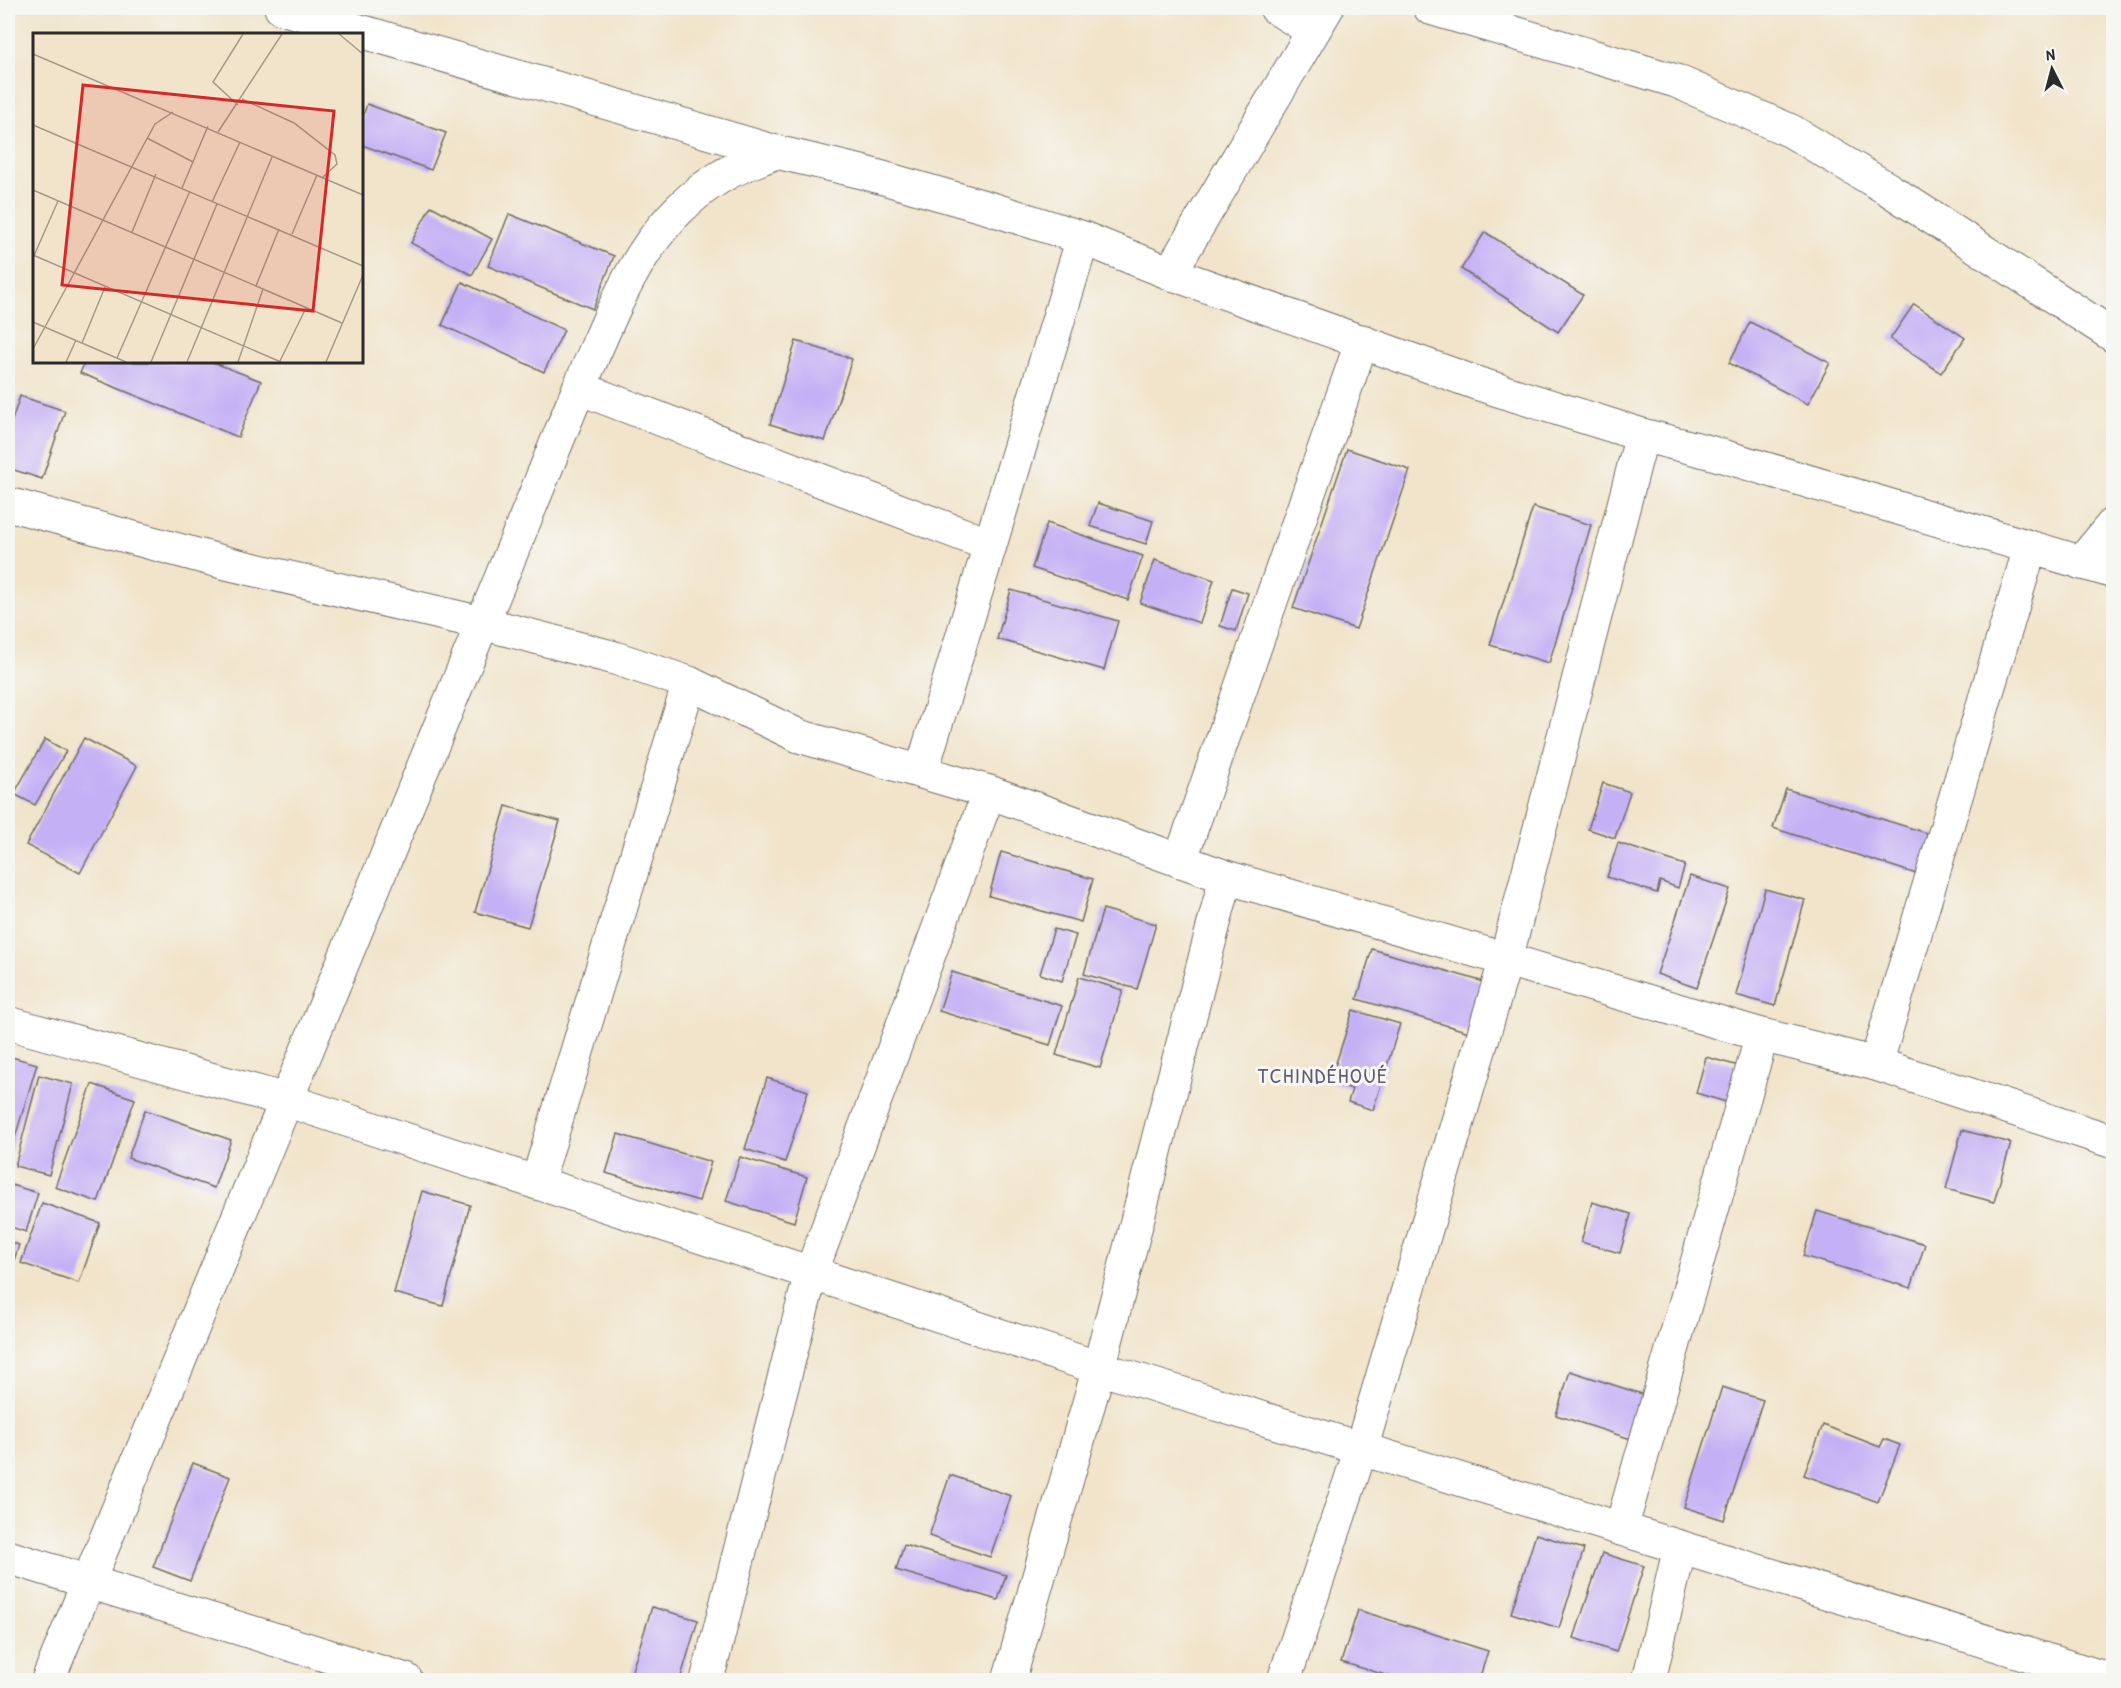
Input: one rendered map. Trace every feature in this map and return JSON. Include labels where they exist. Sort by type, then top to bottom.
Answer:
[{"type":"street","points":[[281,8],[776,153],[862,172],[1083,238],[1170,273],[1476,383],[1642,435],[2114,572]]},
{"type":"street","points":[[1170,273],[1320,20],[1276,8]]},
{"type":"street","points":[[1430,8],[1676,81],[1791,131],[1888,189],[2114,336]]},
{"type":"street","points":[[48,1680],[579,388],[636,262],[673,213],[722,176],[776,153]]},
{"type":"street","points":[[922,770],[1083,238]]},
{"type":"street","points":[[1180,861],[1362,341]]},
{"type":"street","points":[[579,388],[990,544]]},
{"type":"street","points":[[1284,1680],[1361,1449],[1506,959],[1642,435]]},
{"type":"street","points":[[8,504],[226,563],[482,623],[615,658],[689,683],[799,736],[922,770],[989,792],[1226,877],[1762,1035],[1876,1064],[2114,1142]]},
{"type":"street","points":[[2081,563],[2114,523]]},
{"type":"street","points":[[1876,1064],[2030,548]]},
{"type":"street","points":[[537,1183],[689,683]]},
{"type":"street","points":[[707,1680],[811,1273],[989,792]]},
{"type":"street","points":[[1009,1680],[1099,1368],[1226,877]]},
{"type":"street","points":[[8,1023],[286,1100],[1099,1368],[1680,1547],[2050,1672],[2111,1680]]},
{"type":"street","points":[[1621,1529],[1762,1035]]},
{"type":"street","points":[[1650,1680],[1680,1547]]},
{"type":"street","points":[[8,1557],[358,1673],[406,1680]]},
{"type":"building","points":[[367,104],[446,133],[431,170],[363,145],[363,116]]},
{"type":"building","points":[[431,206],[492,239],[472,275],[411,243]]},
{"type":"building","points":[[509,214],[614,256],[593,309],[488,266]]},
{"type":"building","points":[[1485,232],[1583,295],[1558,332],[1461,269]]},
{"type":"building","points":[[462,282],[564,330],[544,372],[442,325]]},
{"type":"building","points":[[1914,304],[1965,338],[1941,373],[1890,339]]},
{"type":"building","points":[[1750,322],[1830,363],[1808,404],[1729,363]]},
{"type":"building","points":[[796,341],[852,359],[825,441],[770,424]]},
{"type":"building","points":[[85,363],[215,363],[261,381],[238,437],[80,373]]},
{"type":"building","points":[[20,396],[65,411],[42,479],[8,468],[8,432]]},
{"type":"building","points":[[1347,449],[1410,470],[1356,629],[1293,608]]},
{"type":"building","points":[[1098,503],[1153,521],[1146,544],[1090,526]]},
{"type":"building","points":[[1533,507],[1591,525],[1549,663],[1490,645]]},
{"type":"building","points":[[1047,523],[1143,556],[1128,600],[1032,568]]},
{"type":"building","points":[[1155,560],[1214,580],[1200,623],[1140,603]]},
{"type":"building","points":[[1232,588],[1248,593],[1236,631],[1220,626]]},
{"type":"building","points":[[1011,590],[1118,621],[1104,670],[997,639]]},
{"type":"building","points":[[84,738],[137,766],[80,873],[26,845]]},
{"type":"building","points":[[45,739],[66,751],[35,805],[14,794]]},
{"type":"building","points":[[1603,783],[1630,792],[1615,838],[1588,829]]},
{"type":"building","points":[[1786,789],[1936,836],[1923,876],[1773,828]]},
{"type":"building","points":[[506,806],[560,821],[528,927],[475,912]]},
{"type":"building","points":[[1618,843],[1685,865],[1678,888],[1660,881],[1657,893],[1607,877]]},
{"type":"building","points":[[1001,852],[1093,879],[1081,922],[989,896]]},
{"type":"building","points":[[1690,876],[1730,889],[1697,988],[1657,974]]},
{"type":"building","points":[[1765,889],[1805,900],[1775,1006],[1736,995]]},
{"type":"building","points":[[1103,909],[1156,924],[1137,989],[1084,974]]},
{"type":"building","points":[[1054,929],[1076,935],[1062,981],[1040,974]]},
{"type":"building","points":[[1372,949],[1484,982],[1469,1032],[1357,999]]},
{"type":"building","points":[[952,972],[1062,1006],[1050,1045],[939,1011]]},
{"type":"building","points":[[1079,977],[1123,990],[1100,1068],[1056,1055]]},
{"type":"building","points":[[1353,1010],[1400,1024],[1373,1110],[1348,1102],[1352,1089],[1330,1082]]},
{"type":"building","points":[[8,1056],[37,1064],[8,1161]]},
{"type":"building","points":[[1706,1057],[1746,1068],[1736,1105],[1696,1093]]},
{"type":"building","points":[[39,1075],[73,1084],[49,1175],[15,1166]]},
{"type":"building","points":[[767,1078],[808,1091],[785,1162],[745,1149]]},
{"type":"building","points":[[92,1084],[135,1099],[98,1202],[55,1187]]},
{"type":"building","points":[[145,1110],[231,1140],[214,1188],[128,1158]]},
{"type":"building","points":[[1962,1130],[2011,1143],[1994,1202],[1946,1189]]},
{"type":"building","points":[[618,1134],[711,1162],[699,1201],[606,1173]]},
{"type":"building","points":[[740,1157],[807,1177],[794,1222],[726,1201]]},
{"type":"building","points":[[8,1184],[38,1193],[26,1232],[8,1226]]},
{"type":"building","points":[[422,1191],[470,1205],[443,1306],[394,1293]]},
{"type":"building","points":[[1592,1202],[1631,1214],[1620,1253],[1581,1242]]},
{"type":"building","points":[[42,1203],[100,1223],[79,1283],[21,1263]]},
{"type":"building","points":[[1817,1211],[1925,1244],[1911,1288],[1803,1256]]},
{"type":"building","points":[[8,1241],[19,1245],[8,1279]]},
{"type":"building","points":[[1570,1371],[1648,1396],[1634,1440],[1556,1415]]},
{"type":"building","points":[[1722,1387],[1763,1400],[1724,1520],[1684,1507]]},
{"type":"building","points":[[1823,1425],[1880,1447],[1884,1439],[1900,1445],[1878,1502],[1804,1475]]},
{"type":"building","points":[[193,1463],[230,1477],[190,1581],[153,1567]]},
{"type":"building","points":[[950,1475],[1011,1496],[990,1557],[929,1536]]},
{"type":"building","points":[[1536,1534],[1584,1549],[1559,1628],[1511,1613]]},
{"type":"building","points":[[904,1545],[1006,1575],[998,1600],[896,1570]]},
{"type":"building","points":[[1602,1553],[1644,1566],[1616,1652],[1574,1638]]},
{"type":"building","points":[[652,1607],[698,1620],[680,1680],[629,1680]]},
{"type":"building","points":[[1358,1610],[1488,1651],[1479,1680],[1403,1680],[1341,1662]]},
{"type":"district","name":"TCHINDÉHOUÉ","points":[[1323,1075]]}]
